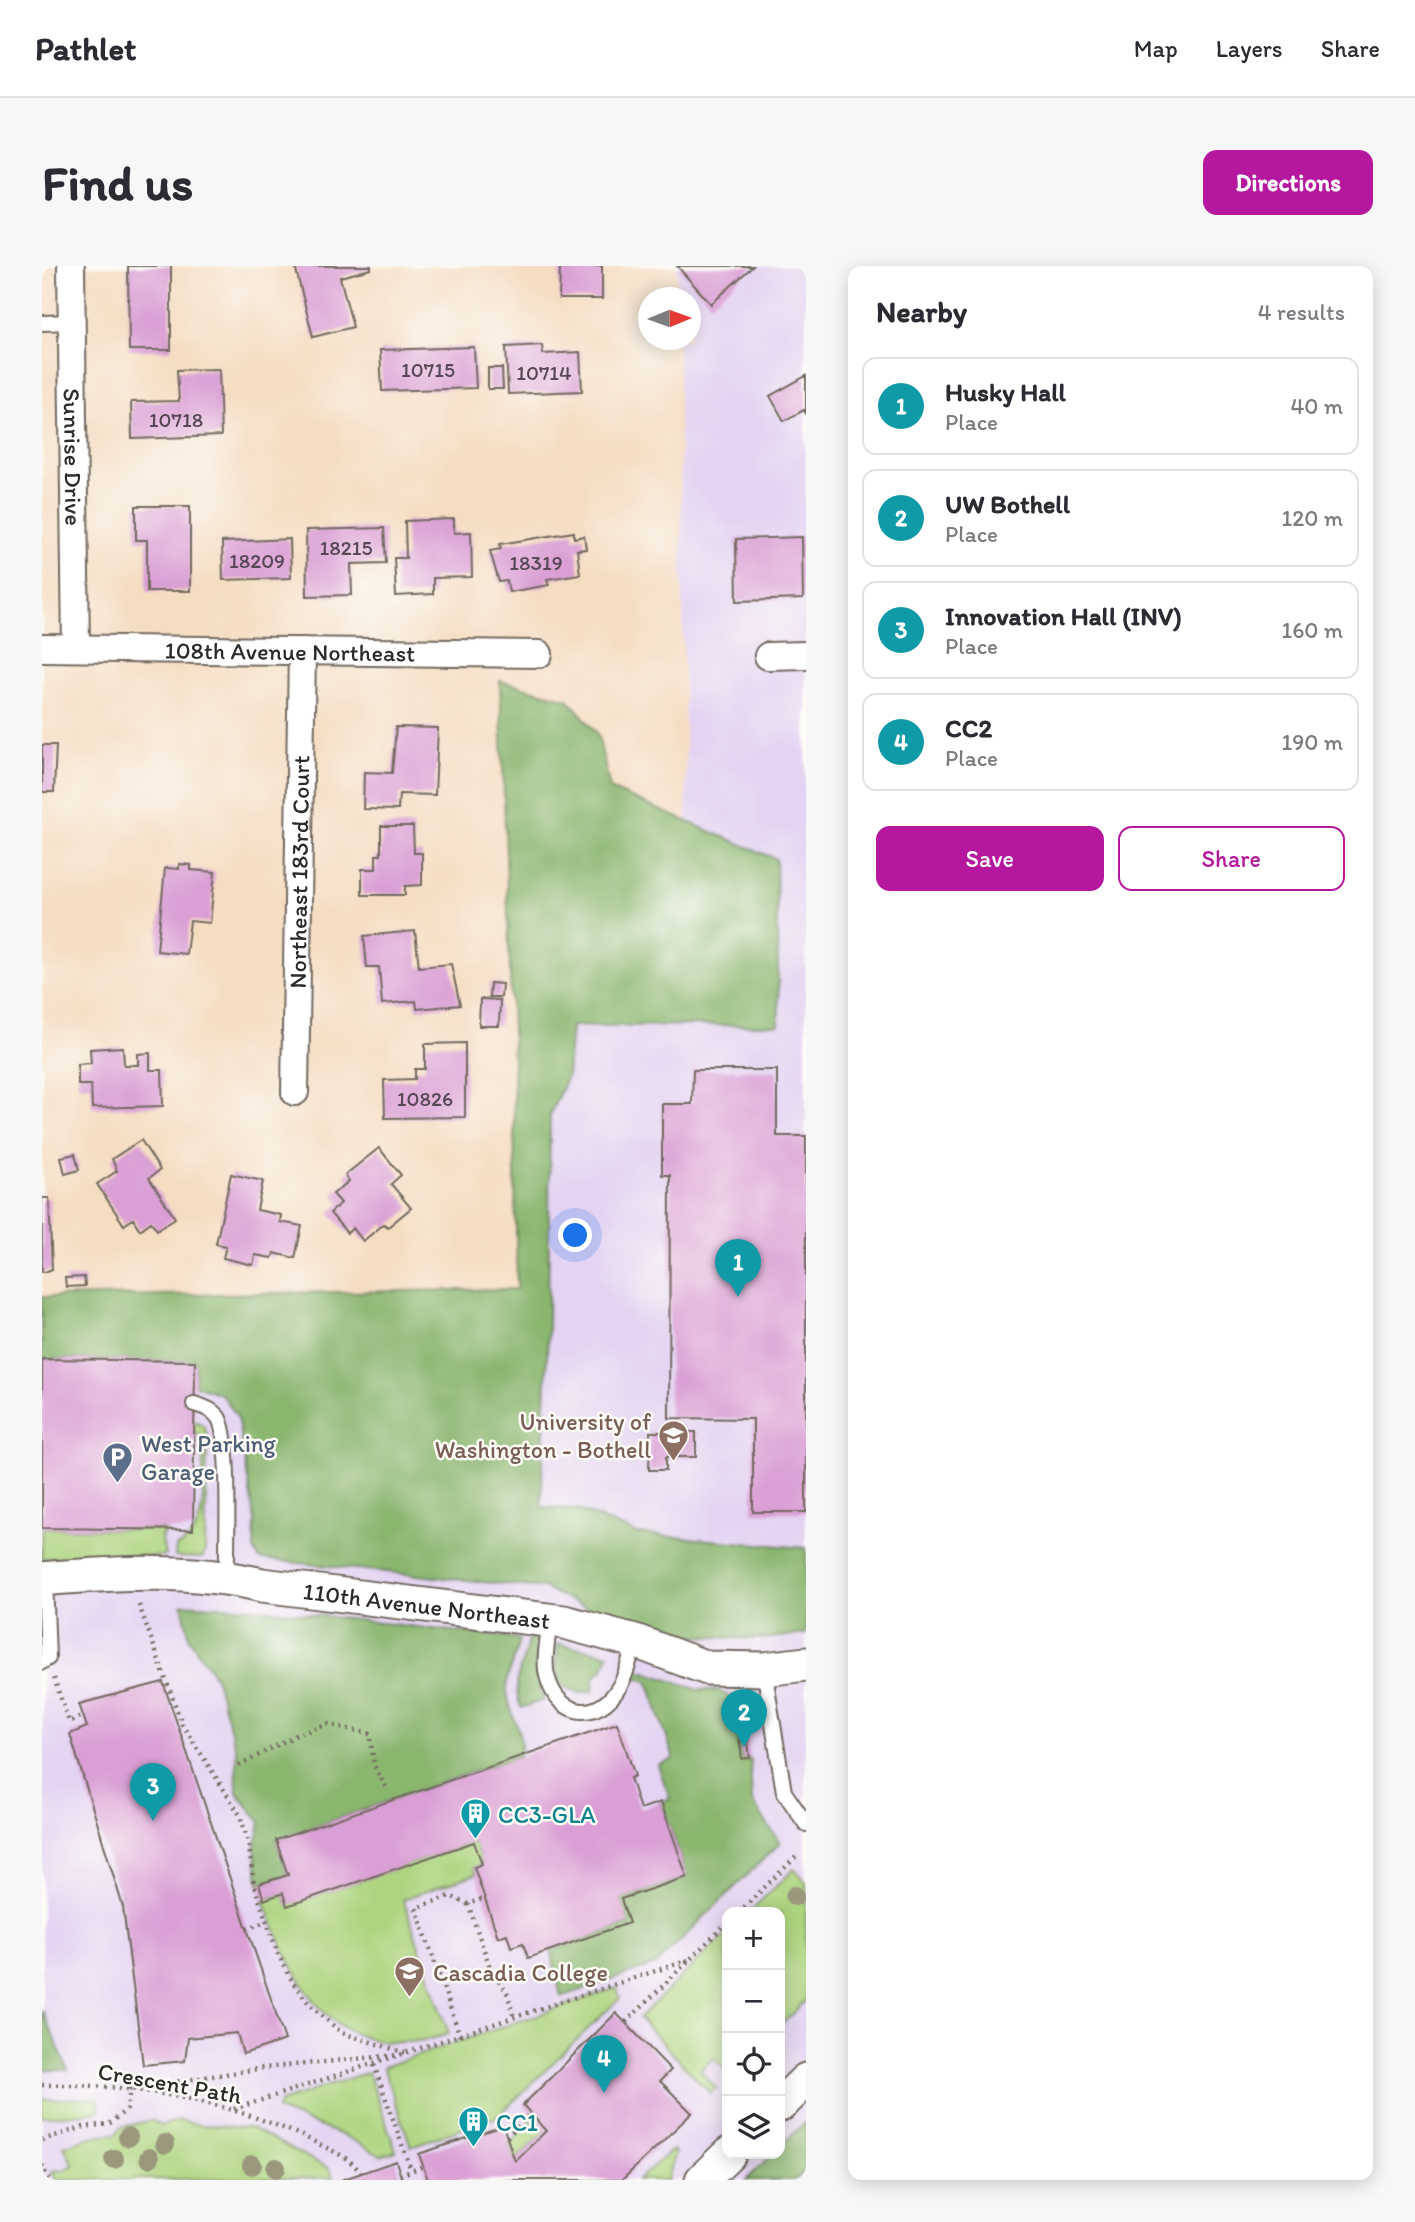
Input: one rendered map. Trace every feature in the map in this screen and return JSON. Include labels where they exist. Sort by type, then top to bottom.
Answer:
[{"type":"street","name":"Sunrise Drive","points":[[71,266],[76,648]]},
{"type":"street","name":"108th Avenue Northeast","points":[[42,648],[539,654]]},
{"type":"street","name":"Northeast 183rd Court","points":[[295,1092],[302,651]]},
{"type":"street","points":[[768,656],[806,655]]},
{"type":"street","name":"110th Avenue Northeast","points":[[43,1579],[108,1575],[227,1576],[262,1585],[549,1620],[635,1641],[707,1668],[764,1669],[806,1664]]},
{"type":"street","points":[[785,2100],[806,2080]]},
{"type":"street","points":[[702,2180],[724,2159]]},
{"type":"lane","points":[[42,324],[72,322]]},
{"type":"lane","points":[[194,1404],[206,1408],[218,1417],[225,1444],[227,1576]]},
{"type":"lane","points":[[43,1579],[45,1660]]},
{"type":"lane","points":[[549,1620],[548,1679],[564,1707],[573,1712],[583,1712],[609,1700],[619,1688],[635,1641]]},
{"type":"lane","points":[[764,1669],[784,1792],[806,1824]]},
{"type":"path","points":[[140,1595],[138,1601],[182,1724],[240,1815],[254,1885],[283,1964],[311,2006],[342,2033],[409,2054]]},
{"type":"path","points":[[45,1660],[69,1722],[83,1716]]},
{"type":"path","points":[[239,1766],[296,1735],[328,1724],[370,1734],[374,1765],[387,1790]]},
{"type":"path","points":[[743,1907],[798,1855]]},
{"type":"path","points":[[460,2036],[416,1908],[450,1896],[468,1905],[492,1973],[507,1992],[514,2018]]},
{"type":"path","points":[[468,1905],[485,1898]]},
{"type":"path","points":[[247,1929],[267,1921]]},
{"type":"path","points":[[626,2022],[722,1928]]},
{"type":"path","points":[[234,2109],[409,2054],[689,1960]]},
{"type":"path","points":[[42,2140],[84,2127],[109,2124],[127,2109],[130,2089],[263,2068],[409,2054]]},
{"type":"path","points":[[374,2065],[411,2171]]},
{"type":"path","name":"Crescent Path","points":[[42,2085],[130,2089],[234,2109],[295,2133],[353,2163],[363,2180]]},
{"type":"path","points":[[507,2137],[530,2114]]},
{"type":"path","points":[[42,2165],[49,2180]]},
{"type":"path","points":[[400,2175],[424,2166]]},
{"type":"shaded area","name":"University of Washington - Bothell","points":[[677,266],[806,266],[806,2180],[42,2180],[42,1359],[195,1361],[195,1384],[221,1394],[237,1416],[255,1521],[254,1549],[541,1508],[548,1331],[550,1114],[567,1076],[571,1026],[689,952],[678,350],[701,350],[701,287],[677,287]]},
{"type":"green space","points":[[500,681],[568,699],[598,734],[610,789],[776,859],[779,1025],[571,1026],[567,1076],[550,1114],[548,1331],[541,1507],[577,1509],[638,1534],[806,1548],[806,1634],[760,1639],[644,1634],[543,1588],[259,1559],[254,1549],[255,1521],[237,1416],[221,1394],[195,1385],[195,1361],[42,1359],[42,1297],[517,1289],[513,1062]]},
{"type":"green space","points":[[193,1420],[203,1425],[207,1434],[205,1552],[202,1558],[175,1557],[176,1547],[188,1540],[201,1514],[202,1435],[194,1434]]},
{"type":"green space","points":[[42,1528],[165,1530],[165,1534],[161,1535],[165,1556],[42,1558]]},
{"type":"green space","points":[[182,1604],[256,1608],[519,1639],[509,1672],[507,1692],[519,1732],[519,1756],[276,1840],[288,1875],[259,1884],[255,1848],[261,1822],[237,1793],[236,1749],[215,1677],[190,1640]]},
{"type":"green space","points":[[528,1639],[537,1640],[535,1673],[544,1700],[521,1708],[517,1680]]},
{"type":"green space","points":[[558,1644],[609,1654],[604,1668],[593,1679],[594,1691],[578,1693],[559,1684],[556,1666]]},
{"type":"green space","points":[[636,1669],[696,1689],[720,1691],[741,1704],[747,1735],[739,1737],[742,1759],[750,1758],[752,1801],[780,1843],[655,1965],[561,1997],[551,1950],[629,1924],[621,1899],[687,1877],[661,1802],[670,1799],[658,1765],[674,1759],[648,1681],[633,1677]]},
{"type":"green space","points":[[474,1842],[482,1864],[474,1867],[476,1874],[403,1899],[449,2034],[410,2042],[377,2040],[349,2031],[326,2014],[307,1992],[291,1965],[264,1900],[283,1893],[287,1905]]},
{"type":"green space","points":[[794,1869],[806,1882],[806,2000],[785,2021],[785,1907],[754,1907]]},
{"type":"green space","points":[[722,1938],[722,2066],[714,2058],[700,2070],[716,2088],[710,2093],[639,2018]]},
{"type":"green space","points":[[617,1988],[620,1998],[497,2117],[411,2146],[383,2067]]},
{"type":"green space","points":[[42,2010],[68,2070],[42,2070]]},
{"type":"green space","points":[[368,2072],[396,2151],[381,2156],[347,2137],[277,2110],[280,2102]]},
{"type":"green space","points":[[42,2099],[98,2099],[100,2108],[98,2112],[42,2117]]},
{"type":"green space","points":[[534,2118],[546,2131],[515,2161],[509,2144]]},
{"type":"green space","points":[[152,2120],[161,2126],[179,2120],[200,2125],[251,2128],[330,2169],[333,2178],[56,2180],[52,2171],[64,2170],[73,2165],[64,2146],[96,2136],[116,2134],[121,2127]]},
{"type":"green space","points":[[806,2121],[806,2170],[795,2180],[746,2180],[768,2159],[785,2159],[785,2142]]},
{"type":"green space","points":[[671,2150],[675,2152],[668,2180],[638,2180]]},
{"type":"building","points":[[128,266],[171,266],[171,350],[129,350]]},
{"type":"building","points":[[295,266],[371,266],[371,269],[340,277],[353,327],[313,337]]},
{"type":"building","points":[[560,266],[602,266],[602,299],[559,299]]},
{"type":"building","points":[[677,266],[753,266],[711,304],[701,293],[701,287],[696,287]]},
{"type":"building","points":[[542,345],[543,354],[580,352],[582,391],[508,394],[506,347]]},
{"type":"building","points":[[474,347],[476,388],[382,391],[380,350]]},
{"type":"building","points":[[488,368],[502,368],[503,389],[488,389]]},
{"type":"building","points":[[219,369],[221,436],[132,439],[131,402],[179,401],[177,370]]},
{"type":"building","points":[[806,376],[806,414],[804,410],[784,421],[770,396]]},
{"type":"building","points":[[136,506],[190,506],[190,591],[147,591],[147,540],[136,540]]},
{"type":"building","points":[[454,519],[454,533],[471,532],[472,577],[433,578],[433,594],[396,596],[394,558],[406,558],[405,521]]},
{"type":"building","points":[[384,528],[386,563],[351,564],[352,595],[307,596],[306,530]]},
{"type":"building","points":[[574,532],[574,538],[584,536],[586,549],[577,550],[580,574],[547,579],[549,585],[509,592],[507,581],[499,582],[490,551],[501,549],[500,544]]},
{"type":"building","points":[[802,537],[803,599],[737,601],[736,539]]},
{"type":"building","points":[[290,539],[291,578],[223,580],[222,542]]},
{"type":"building","points":[[396,727],[438,728],[435,795],[399,794],[398,810],[363,809],[364,772],[392,773]]},
{"type":"building","points":[[42,745],[56,745],[54,792],[42,792]]},
{"type":"building","points":[[381,826],[413,826],[414,853],[422,853],[422,885],[405,886],[405,895],[362,895],[362,869],[376,869],[376,855],[381,855]]},
{"type":"building","points":[[179,864],[191,865],[191,870],[215,872],[210,923],[190,921],[186,954],[157,951],[165,868],[179,869]]},
{"type":"building","points":[[415,931],[419,967],[451,964],[460,1005],[417,1009],[416,1001],[382,1004],[379,967],[367,967],[364,936]]},
{"type":"building","points":[[490,983],[502,984],[501,997],[489,997]]},
{"type":"building","points":[[480,999],[500,1000],[499,1026],[479,1026]]},
{"type":"building","points":[[465,1043],[465,1117],[385,1118],[384,1080],[415,1079],[415,1069],[425,1069],[425,1044]]},
{"type":"building","points":[[123,1047],[124,1065],[138,1065],[138,1054],[150,1053],[150,1070],[162,1070],[163,1106],[92,1108],[91,1085],[78,1085],[78,1064],[91,1063],[90,1049]]},
{"type":"building","points":[[693,1070],[777,1070],[777,1136],[806,1136],[806,1512],[753,1512],[753,1419],[669,1418],[670,1175],[662,1175],[662,1104],[692,1104]]},
{"type":"building","points":[[141,1140],[160,1170],[149,1178],[175,1218],[157,1230],[151,1222],[140,1230],[133,1219],[124,1225],[97,1184],[117,1171],[112,1159]]},
{"type":"building","points":[[379,1148],[401,1175],[391,1184],[411,1208],[388,1227],[384,1224],[363,1241],[353,1228],[347,1233],[330,1213],[341,1203],[333,1194],[349,1181],[345,1175]]},
{"type":"building","points":[[75,1154],[79,1170],[65,1174],[61,1157]]},
{"type":"building","points":[[231,1174],[263,1181],[257,1210],[281,1215],[280,1222],[302,1226],[295,1258],[274,1253],[272,1258],[255,1255],[253,1265],[223,1258],[226,1246],[216,1244]]},
{"type":"building","points":[[42,1198],[49,1198],[52,1269],[45,1272],[42,1272]]},
{"type":"building","points":[[84,1277],[85,1286],[66,1287],[65,1278]]},
{"type":"building","name":"West Parking Garage","points":[[42,1359],[195,1361],[193,1530],[42,1528]]},
{"type":"building","points":[[650,1432],[696,1432],[696,1457],[666,1457],[666,1470],[649,1470]]},
{"type":"building","points":[[163,1682],[285,2040],[243,2054],[237,2033],[188,2038],[185,2061],[143,2065],[123,1907],[70,1734],[87,1727],[79,1704]]},
{"type":"building","name":"CC3-GLA","points":[[617,1723],[635,1776],[630,1778],[640,1809],[661,1802],[687,1877],[621,1899],[629,1923],[528,1958],[523,1943],[511,1947],[507,1934],[498,1937],[474,1867],[482,1864],[474,1842],[287,1906],[283,1893],[264,1900],[259,1884],[288,1875],[276,1840]]},
{"type":"building","points":[[747,1735],[750,1758],[742,1759],[739,1736]]},
{"type":"building","points":[[616,2013],[671,2070],[660,2081],[692,2113],[622,2180],[428,2180],[419,2154],[503,2126],[515,2161],[546,2131],[523,2105]]},
{"type":"building","points":[[396,2161],[402,2180],[341,2180]]},
{"type":"place","name":"Husky Hall","points":[[738,1297]]},
{"type":"place","name":"University of Washington - Bothell","points":[[674,1462]]},
{"type":"place","name":"West Parking Garage","points":[[118,1484]]},
{"type":"place","name":"UW Bothell","points":[[744,1747]]},
{"type":"place","name":"Innovation Hall (INV)","points":[[153,1821]]},
{"type":"place","name":"CC3-GLA","points":[[475,1841]]},
{"type":"place","name":"Cascadia College","points":[[410,1999]]},
{"type":"place","name":"CC2","points":[[604,2093]]},
{"type":"place","name":"CC1","points":[[473,2149]]}]
